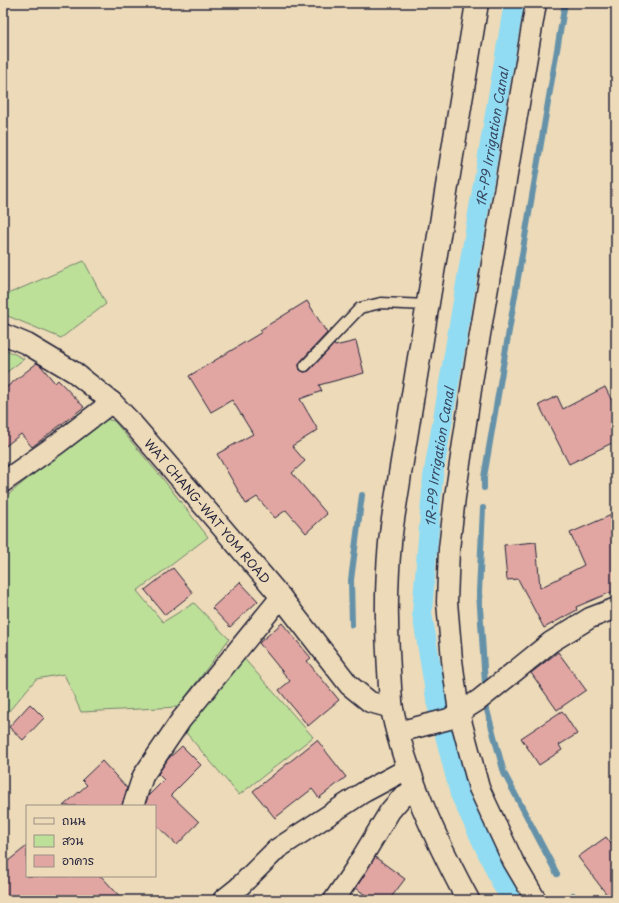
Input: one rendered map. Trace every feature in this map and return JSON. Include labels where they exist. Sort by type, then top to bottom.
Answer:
[{"type":"main road","points":[[468,900],[436,839],[416,789],[398,732],[392,708],[387,634],[387,603],[390,542],[427,305],[477,3]]},
{"type":"street","points":[[536,3],[473,376],[449,549],[447,602],[452,660],[454,716],[480,788],[513,861],[536,900]]},
{"type":"street","name":"WAT CHANG-WAT YOM ROAD","points":[[3,334],[27,344],[74,372],[112,402],[214,517],[281,597],[349,685],[370,702],[392,708]]},
{"type":"street","points":[[3,482],[57,444],[112,402]]},
{"type":"street","points":[[133,805],[143,776],[181,720],[281,597]]},
{"type":"street","points":[[398,732],[422,727],[454,716],[479,700],[551,642],[590,618],[616,608]]},
{"type":"street","points":[[223,900],[238,888],[277,849],[364,792],[409,768]]},
{"type":"street","points":[[334,900],[355,869],[390,811],[402,797],[416,789]]},
{"type":"lane","points":[[305,366],[360,308],[381,303],[427,305]]},
{"type":"green space","points":[[84,261],[106,304],[61,338],[3,314],[3,296]]},
{"type":"green space","points":[[3,348],[24,359],[3,375]]},
{"type":"green space","points":[[101,418],[114,421],[163,479],[208,537],[137,591],[163,622],[194,603],[229,639],[178,707],[81,712],[64,674],[36,679],[3,718],[3,499]]},
{"type":"green space","points":[[240,654],[313,737],[239,795],[182,728]]},
{"type":"building","points":[[307,301],[327,333],[300,362],[300,370],[304,372],[309,371],[334,344],[335,346],[356,341],[364,373],[319,385],[322,391],[300,399],[318,430],[292,446],[305,461],[292,473],[327,514],[306,533],[286,510],[275,518],[257,497],[246,504],[217,454],[253,434],[232,400],[211,412],[189,376],[262,332],[260,330]]},
{"type":"building","points":[[37,363],[55,383],[58,380],[84,407],[32,447],[21,434],[3,448],[3,390]]},
{"type":"building","points":[[605,387],[616,409],[616,441],[569,464],[539,405],[557,396],[563,409]]},
{"type":"building","points":[[616,513],[616,590],[576,607],[577,610],[544,628],[518,579],[507,580],[504,545],[536,542],[540,588],[584,565],[570,533]]},
{"type":"building","points":[[173,568],[193,593],[165,615],[145,590]]},
{"type":"building","points":[[240,582],[258,601],[230,627],[212,608]]},
{"type":"building","points":[[282,623],[311,658],[307,661],[339,700],[308,726],[279,690],[290,681],[259,643]]},
{"type":"building","points":[[558,652],[586,690],[557,710],[531,673]]},
{"type":"building","points":[[30,704],[44,718],[23,740],[9,727]]},
{"type":"building","points":[[562,711],[577,734],[559,745],[562,750],[539,765],[521,738]]},
{"type":"building","points":[[317,740],[346,777],[319,798],[312,789],[275,818],[253,791]]},
{"type":"building","points":[[182,746],[201,765],[171,795],[199,822],[177,845],[156,825],[156,805],[145,805],[148,796],[164,780],[158,774],[168,759]]},
{"type":"building","points":[[102,761],[127,788],[122,805],[64,805],[87,785],[82,780]]},
{"type":"building","points":[[606,837],[616,850],[616,900],[611,900],[578,857]]},
{"type":"building","points":[[26,847],[26,877],[102,877],[123,900],[3,900],[3,865]]},
{"type":"building","points":[[375,857],[405,879],[389,900],[372,900],[356,888]]},
{"type":"waterway","name":"1R-P9 Irrigation Canal","points":[[513,900],[503,886],[460,794],[437,704],[422,613],[433,477],[514,3]]},
{"type":"waterway","points":[[484,488],[484,477],[565,3]]},
{"type":"waterway","points":[[352,625],[351,580],[362,495]]},
{"type":"waterway","points":[[483,508],[479,592],[485,683]]},
{"type":"waterway","points":[[487,710],[504,773],[557,874]]},
{"type":"waterway","points":[[573,895],[577,900]]}]
